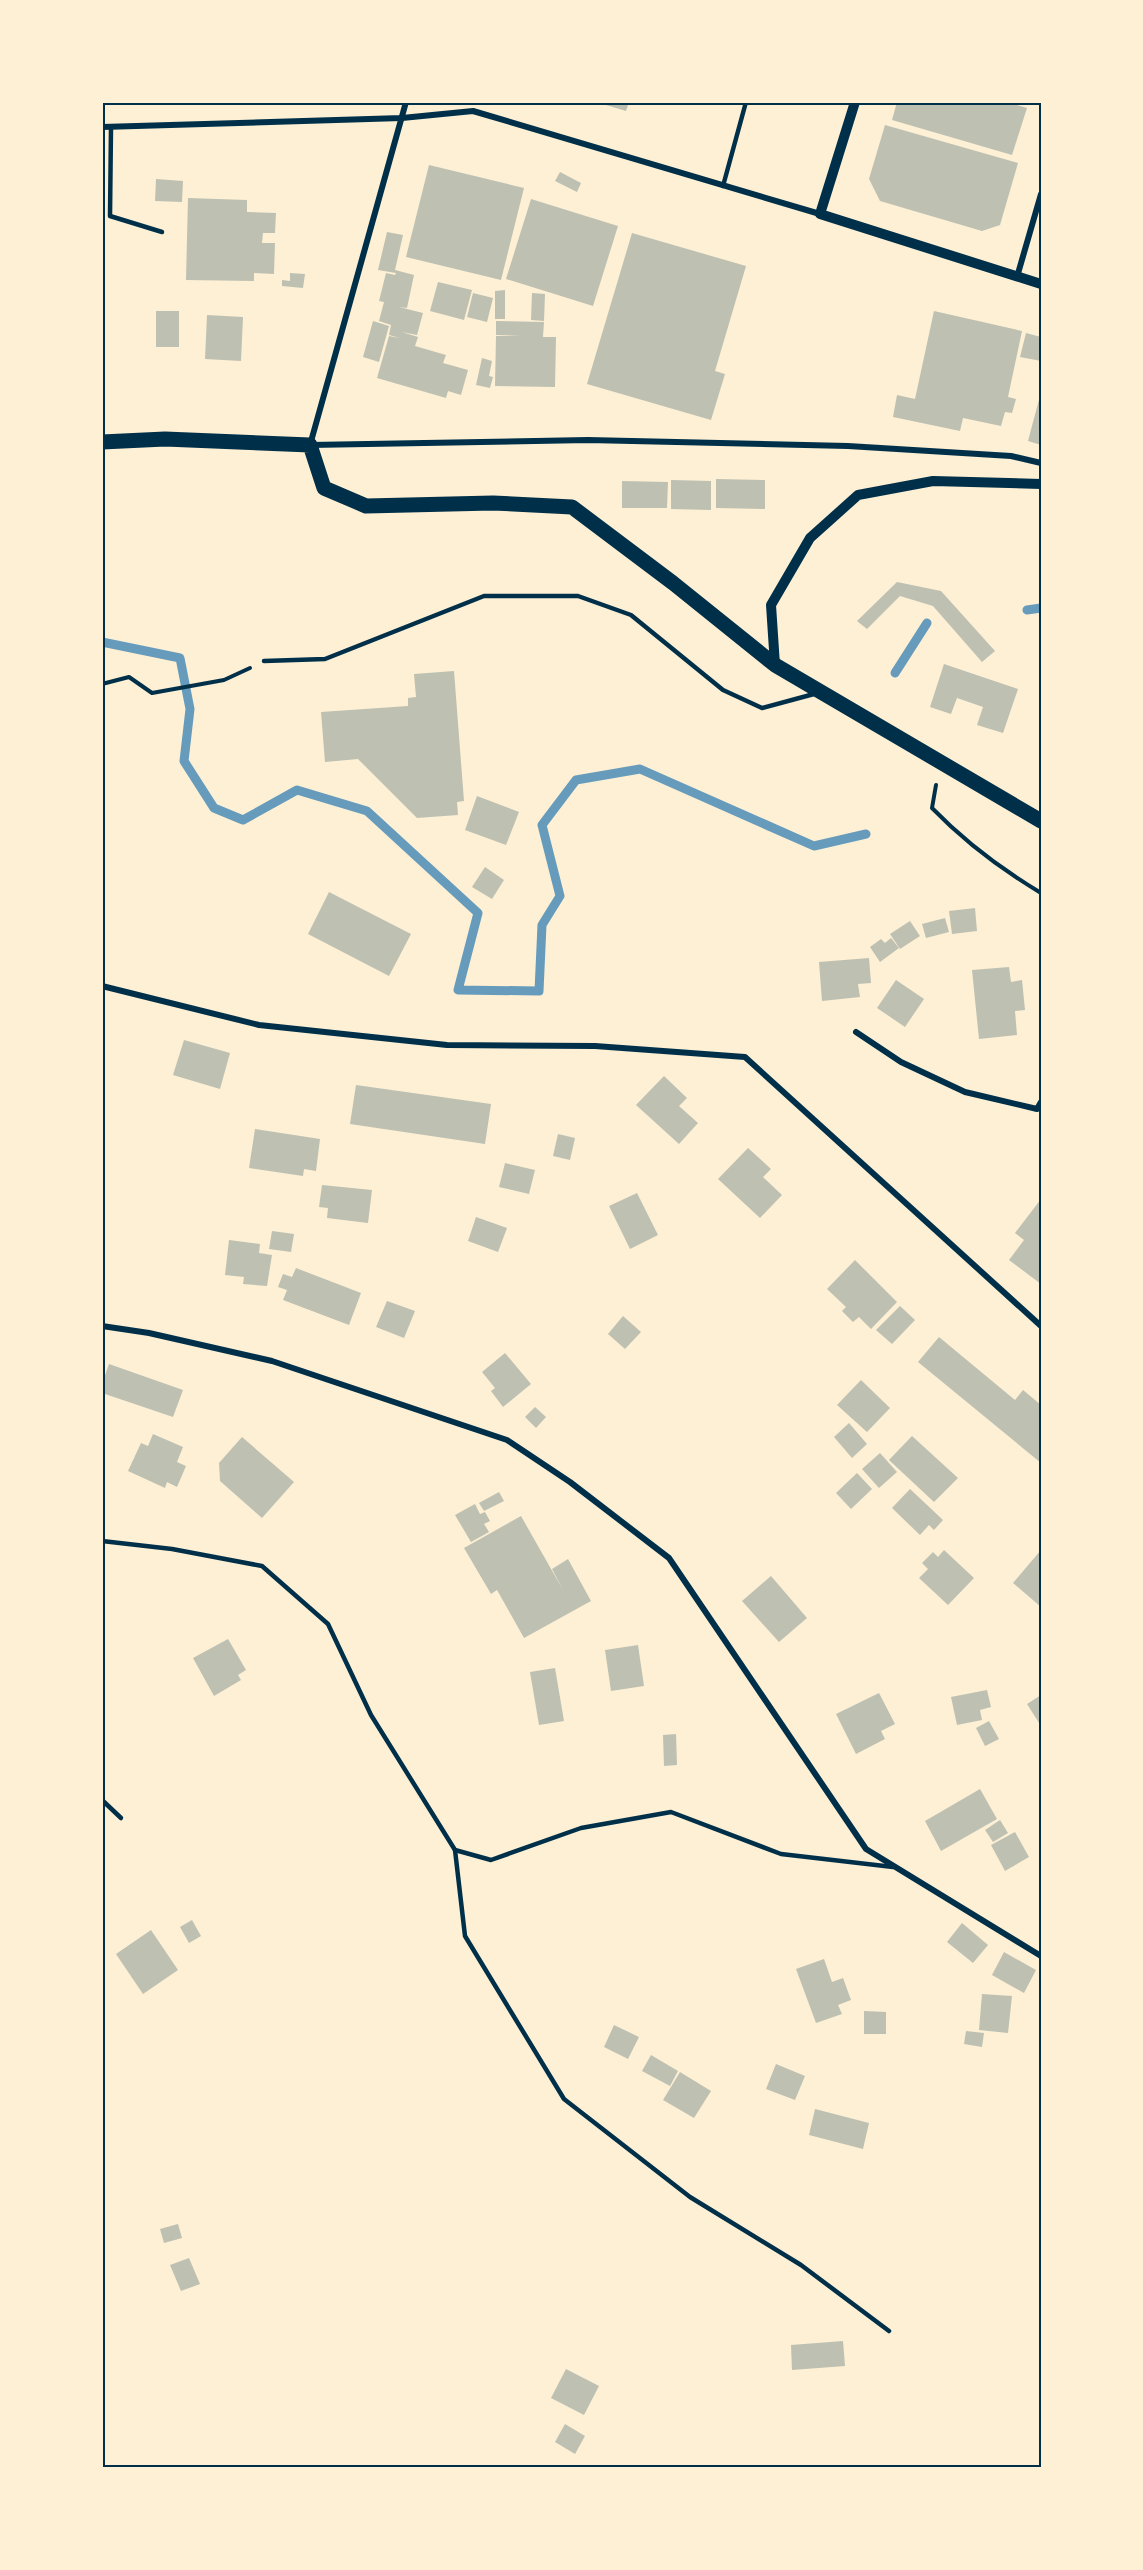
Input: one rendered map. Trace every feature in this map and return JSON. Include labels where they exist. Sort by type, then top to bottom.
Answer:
[{"type":"main road","points":[[102,442],[165,439],[310,445],[324,488],[366,506],[493,503],[572,507],[673,583],[775,665],[1041,821]]},
{"type":"street","points":[[406,102],[310,445],[588,440],[824,445],[1011,456],[1041,463]]},
{"type":"street","points":[[820,214],[855,102]]},
{"type":"street","points":[[102,127],[402,118],[473,111],[820,214],[1041,284]]},
{"type":"street","points":[[1017,278],[1041,194]]},
{"type":"street","points":[[775,665],[771,605],[810,538],[858,495],[933,481],[1041,484]]},
{"type":"street","points":[[102,986],[258,1025],[447,1045],[595,1046],[745,1057],[1041,1326]]},
{"type":"street","points":[[856,1032],[901,1062],[964,1092],[1037,1109],[1041,1102]]},
{"type":"street","points":[[102,1326],[149,1333],[272,1360],[507,1440],[570,1482],[669,1558],[866,1849],[1041,1956]]},
{"type":"lane","points":[[723,186],[746,102]]},
{"type":"lane","points":[[111,127],[110,216],[162,231]]},
{"type":"lane","points":[[264,661],[325,659],[484,596],[578,596],[631,615],[723,690],[762,708],[822,691]]},
{"type":"lane","points":[[102,1541],[172,1549],[262,1566],[328,1624],[371,1715],[455,1850],[465,1936],[564,2099],[690,2197],[801,2265],[889,2331]]},
{"type":"lane","points":[[102,1800],[121,1818]]},
{"type":"lane","points":[[455,1850],[491,1860],[581,1828],[670,1812],[781,1854],[896,1867]]},
{"type":"path","points":[[102,684],[129,677],[152,693],[224,680],[264,661]]},
{"type":"path","points":[[946,765],[934,790],[932,808],[953,831],[1020,881],[1041,893]]},
{"type":"building","points":[[607,102],[629,102],[626,111],[606,105]]},
{"type":"building","points":[[897,102],[1007,102],[1027,108],[1012,155],[892,120]]},
{"type":"building","points":[[885,125],[1018,163],[1000,225],[982,231],[880,201],[869,179]]},
{"type":"building","points":[[429,165],[524,188],[501,280],[406,257]]},
{"type":"building","points":[[560,172],[581,183],[577,192],[555,181]]},
{"type":"building","points":[[156,179],[183,181],[182,202],[155,201]]},
{"type":"building","points":[[188,198],[247,200],[247,212],[276,213],[275,233],[263,233],[262,243],[275,243],[274,274],[254,273],[254,281],[186,280]]},
{"type":"building","points":[[531,199],[618,226],[593,306],[506,279]]},
{"type":"building","points":[[387,232],[403,235],[395,270],[414,275],[407,308],[399,307],[423,313],[417,335],[402,332],[418,337],[415,346],[446,355],[443,363],[468,370],[461,395],[448,391],[446,398],[377,378],[389,336],[400,338],[389,335],[391,325],[379,321],[384,302],[379,301],[386,273],[395,275],[396,273],[378,270]]},
{"type":"building","points":[[632,233],[746,266],[715,371],[725,374],[711,420],[587,384]]},
{"type":"building","points":[[290,273],[305,274],[303,288],[282,286],[282,280],[290,281]]},
{"type":"building","points":[[438,282],[472,290],[464,320],[430,311]]},
{"type":"building","points":[[505,290],[505,319],[495,319],[495,291]]},
{"type":"building","points":[[473,293],[493,298],[487,322],[467,317]]},
{"type":"building","points":[[532,293],[545,294],[544,321],[531,320]]},
{"type":"building","points":[[156,311],[179,311],[179,347],[156,347]]},
{"type":"building","points":[[934,311],[1022,331],[1008,397],[1016,399],[1012,413],[1005,412],[1001,426],[963,418],[960,431],[893,417],[897,395],[915,399]]},
{"type":"building","points":[[207,315],[243,317],[241,361],[205,359]]},
{"type":"building","points":[[373,321],[389,326],[379,362],[363,357]]},
{"type":"building","points":[[496,321],[544,322],[543,337],[556,337],[555,387],[495,386],[496,336],[521,336],[496,335]]},
{"type":"building","points":[[1026,333],[1041,337],[1041,361],[1020,357]]},
{"type":"building","points":[[482,358],[492,361],[489,376],[493,377],[490,388],[476,385]]},
{"type":"building","points":[[1041,392],[1041,445],[1028,441]]},
{"type":"building","points":[[716,479],[765,480],[765,509],[716,508]]},
{"type":"building","points":[[671,480],[711,481],[711,510],[671,509]]},
{"type":"building","points":[[622,481],[668,482],[667,508],[622,508]]},
{"type":"building","points":[[897,582],[941,591],[995,651],[982,662],[933,606],[900,596],[867,629],[857,621]]},
{"type":"building","points":[[944,664],[1018,689],[1003,733],[977,725],[983,707],[957,698],[951,714],[930,707]]},
{"type":"building","points":[[454,671],[464,801],[457,802],[458,815],[417,818],[358,759],[325,762],[321,712],[408,706],[408,698],[416,697],[414,674]]},
{"type":"building","points":[[477,796],[519,812],[506,845],[465,830]]},
{"type":"building","points":[[485,867],[504,880],[492,899],[472,887]]},
{"type":"building","points":[[329,892],[411,934],[389,976],[308,934]]},
{"type":"building","points":[[975,908],[977,931],[952,934],[949,911]]},
{"type":"building","points":[[945,918],[949,932],[926,938],[922,924]]},
{"type":"building","points":[[910,921],[920,936],[900,949],[890,934]]},
{"type":"building","points":[[891,938],[899,948],[880,962],[870,947],[881,939],[885,943]]},
{"type":"building","points":[[869,958],[871,983],[858,984],[860,997],[822,1001],[819,962]]},
{"type":"building","points":[[1009,967],[1011,982],[1022,980],[1025,1010],[1015,1011],[1017,1035],[979,1039],[972,970]]},
{"type":"building","points":[[896,980],[924,999],[905,1027],[877,1008]]},
{"type":"building","points":[[184,1040],[230,1053],[220,1089],[173,1075]]},
{"type":"building","points":[[664,1076],[687,1098],[679,1106],[698,1123],[679,1144],[636,1105]]},
{"type":"building","points":[[356,1085],[491,1104],[485,1144],[350,1124]]},
{"type":"building","points":[[255,1129],[320,1139],[316,1171],[304,1169],[303,1176],[249,1168]]},
{"type":"building","points":[[558,1134],[575,1138],[570,1160],[553,1156]]},
{"type":"building","points":[[748,1148],[771,1169],[763,1177],[782,1195],[760,1218],[718,1179]]},
{"type":"building","points":[[505,1163],[535,1170],[529,1194],[499,1187]]},
{"type":"building","points":[[322,1185],[372,1190],[368,1223],[327,1218],[328,1208],[319,1207]]},
{"type":"building","points":[[637,1193],[658,1235],[630,1249],[609,1206]]},
{"type":"building","points":[[1041,1199],[1041,1284],[1009,1260],[1024,1240],[1015,1233]]},
{"type":"building","points":[[476,1217],[507,1228],[498,1252],[468,1241]]},
{"type":"building","points":[[272,1231],[294,1234],[291,1252],[269,1249]]},
{"type":"building","points":[[229,1240],[260,1244],[259,1253],[272,1255],[267,1286],[243,1284],[244,1277],[225,1275]]},
{"type":"building","points":[[855,1260],[897,1302],[871,1329],[859,1317],[853,1322],[842,1311],[846,1307],[827,1289]]},
{"type":"building","points":[[296,1268],[361,1293],[349,1325],[283,1300],[287,1290],[278,1287],[283,1274],[292,1277]]},
{"type":"building","points":[[387,1301],[415,1311],[404,1338],[376,1327]]},
{"type":"building","points":[[900,1306],[915,1320],[892,1344],[876,1330]]},
{"type":"building","points":[[623,1316],[641,1332],[625,1349],[608,1334]]},
{"type":"building","points":[[939,1337],[1015,1400],[1023,1390],[1041,1405],[1041,1463],[918,1362]]},
{"type":"building","points":[[505,1353],[531,1384],[503,1407],[491,1391],[495,1388],[482,1372]]},
{"type":"building","points":[[109,1364],[183,1390],[173,1417],[102,1393],[102,1384]]},
{"type":"building","points":[[861,1380],[890,1408],[867,1432],[837,1405]]},
{"type":"building","points":[[535,1407],[546,1417],[536,1428],[525,1417]]},
{"type":"building","points":[[849,1423],[867,1444],[852,1458],[834,1437]]},
{"type":"building","points":[[153,1434],[183,1447],[177,1462],[186,1466],[177,1487],[167,1482],[165,1488],[128,1471],[141,1443],[148,1446]]},
{"type":"building","points":[[912,1436],[958,1478],[934,1502],[889,1460]]},
{"type":"building","points":[[242,1437],[294,1482],[262,1518],[220,1481],[219,1463]]},
{"type":"building","points":[[880,1453],[897,1472],[879,1488],[862,1469]]},
{"type":"building","points":[[857,1473],[872,1489],[851,1509],[836,1493]]},
{"type":"building","points":[[910,1489],[943,1520],[934,1530],[929,1525],[920,1535],[892,1508]]},
{"type":"building","points":[[499,1492],[504,1501],[484,1511],[479,1503]]},
{"type":"building","points":[[475,1504],[480,1514],[485,1512],[490,1521],[484,1524],[489,1532],[471,1542],[455,1515]]},
{"type":"building","points":[[521,1516],[563,1590],[552,1569],[568,1559],[591,1601],[524,1638],[497,1590],[491,1594],[464,1548]]},
{"type":"building","points":[[944,1550],[974,1578],[948,1605],[919,1578],[928,1569],[922,1563],[933,1552],[938,1557]]},
{"type":"building","points":[[1041,1550],[1041,1607],[1013,1583]]},
{"type":"building","points":[[771,1576],[807,1618],[779,1642],[742,1601]]},
{"type":"building","points":[[228,1639],[246,1670],[238,1675],[241,1680],[214,1696],[193,1658]]},
{"type":"building","points":[[638,1645],[644,1686],[611,1691],[605,1650]]},
{"type":"building","points":[[555,1668],[564,1721],[539,1725],[530,1672]]},
{"type":"building","points":[[987,1690],[991,1707],[980,1710],[982,1720],[957,1725],[951,1697]]},
{"type":"building","points":[[879,1693],[895,1724],[881,1731],[885,1739],[856,1754],[836,1714]]},
{"type":"building","points":[[1041,1695],[1041,1726],[1027,1704]]},
{"type":"building","points":[[989,1721],[999,1739],[985,1746],[976,1728]]},
{"type":"building","points":[[676,1734],[677,1765],[664,1766],[663,1735]]},
{"type":"building","points":[[980,1789],[997,1819],[941,1851],[925,1821]]},
{"type":"building","points":[[1000,1820],[1008,1833],[993,1842],[985,1830]]},
{"type":"building","points":[[1015,1832],[1029,1857],[1005,1871],[991,1845]]},
{"type":"building","points":[[192,1920],[201,1936],[189,1943],[180,1927]]},
{"type":"building","points":[[962,1923],[988,1945],[973,1963],[947,1942]]},
{"type":"building","points":[[151,1930],[178,1970],[143,1994],[116,1954]]},
{"type":"building","points":[[1004,1952],[1036,1970],[1024,1993],[992,1975]]},
{"type":"building","points":[[824,1959],[832,1982],[843,1978],[851,2000],[838,2005],[842,2014],[816,2023],[796,1969]]},
{"type":"building","points":[[982,1994],[1012,1996],[1008,2033],[979,2030]]},
{"type":"building","points":[[864,2011],[886,2012],[886,2034],[864,2034]]},
{"type":"building","points":[[614,2025],[639,2037],[628,2059],[604,2047]]},
{"type":"building","points":[[966,2031],[984,2033],[982,2047],[964,2044]]},
{"type":"building","points":[[651,2055],[678,2071],[670,2086],[642,2071]]},
{"type":"building","points":[[776,2064],[805,2076],[795,2100],[766,2089]]},
{"type":"building","points":[[680,2072],[711,2091],[694,2118],[663,2100]]},
{"type":"building","points":[[815,2109],[869,2123],[863,2149],[809,2135]]},
{"type":"building","points":[[178,2224],[182,2238],[164,2243],[160,2229]]},
{"type":"building","points":[[189,2258],[200,2284],[181,2291],[170,2265]]},
{"type":"building","points":[[843,2341],[845,2366],[792,2370],[791,2345]]},
{"type":"building","points":[[566,2369],[599,2386],[584,2415],[551,2398]]},
{"type":"building","points":[[565,2424],[585,2436],[575,2454],[555,2442]]},
{"type":"waterway","points":[[1027,610],[1041,608]]},
{"type":"waterway","points":[[895,673],[927,623]]},
{"type":"waterway","points":[[102,642],[180,658],[190,709],[184,761],[214,808],[243,820],[297,790],[367,811],[478,913],[458,990],[539,991],[542,925],[560,896],[542,825],[576,780],[640,769],[814,846],[866,834]]}]
